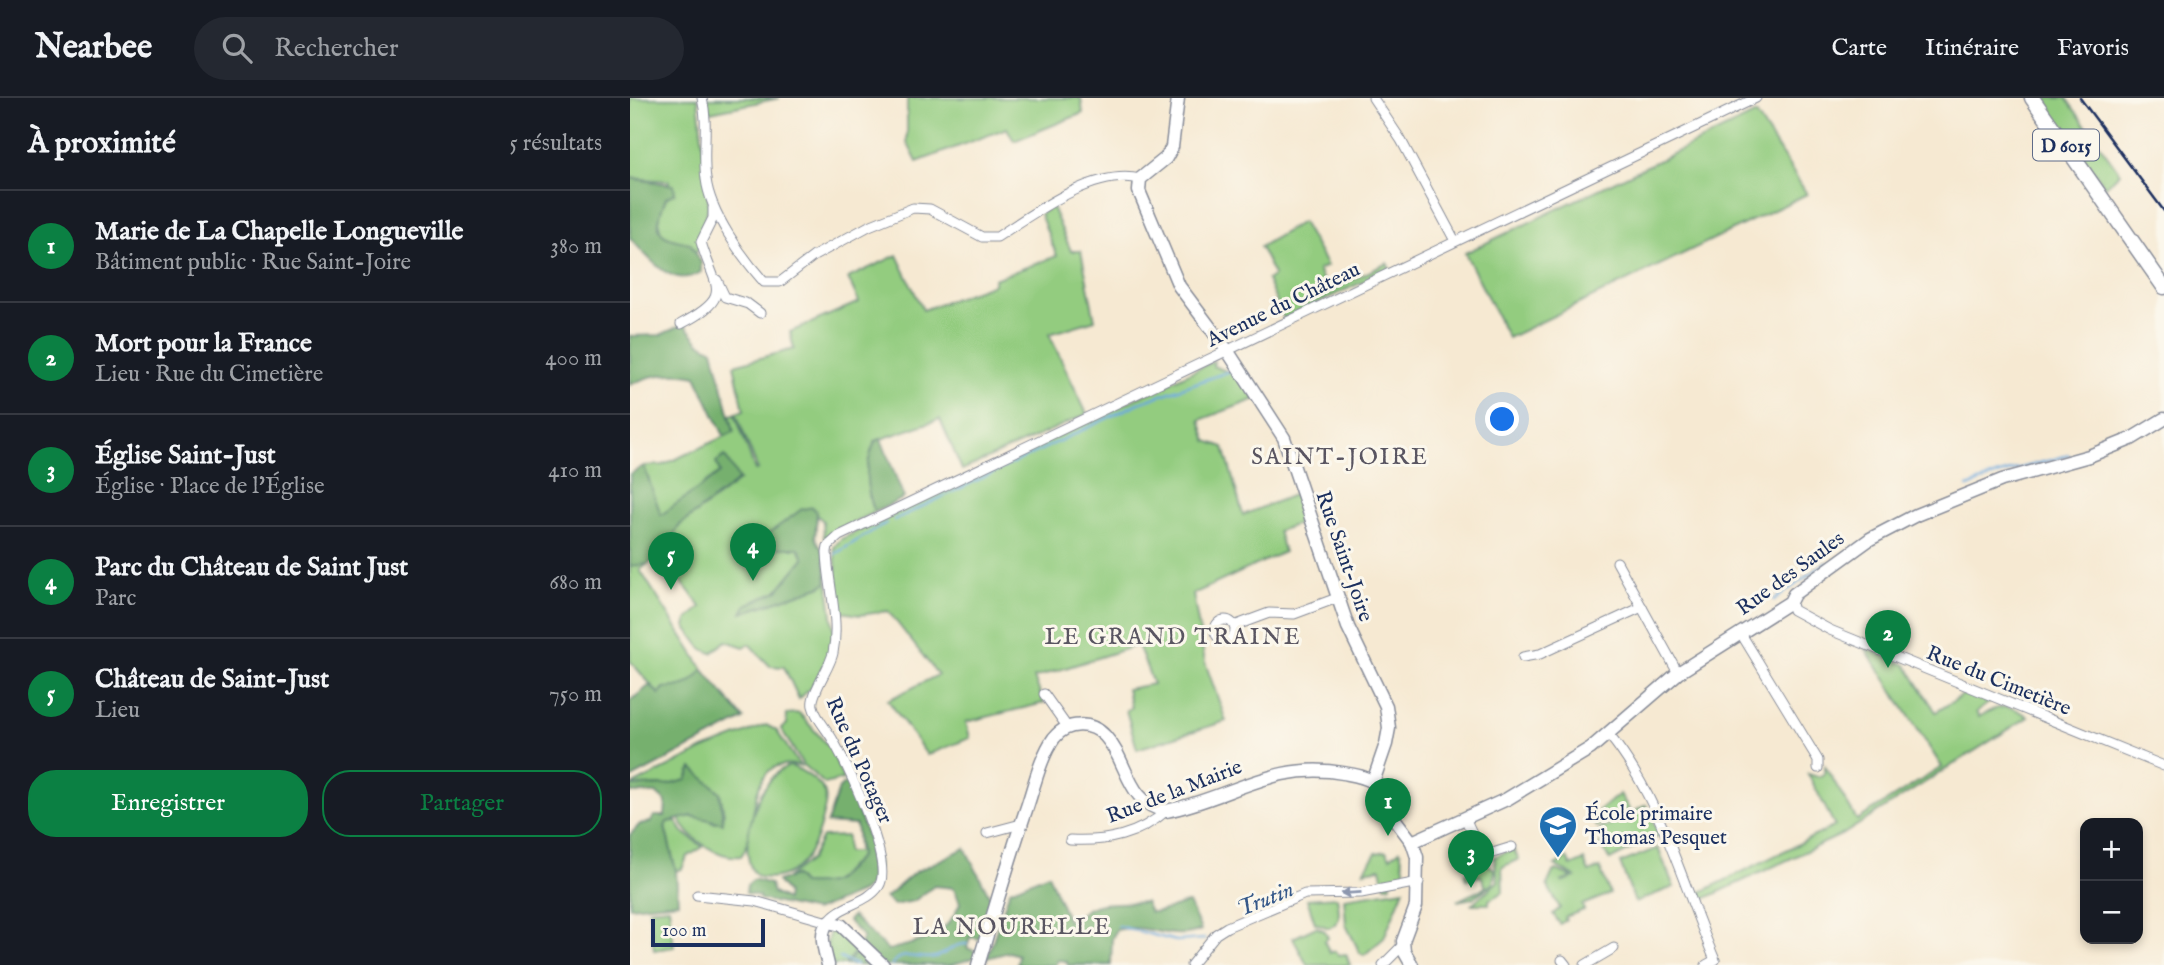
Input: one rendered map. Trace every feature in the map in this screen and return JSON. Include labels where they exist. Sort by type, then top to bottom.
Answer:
[{"type":"main road","name":"D 6015","points":[[2032,98],[2164,287]]},
{"type":"street","points":[[702,98],[708,131],[706,179],[713,218],[701,242],[726,297],[748,304],[760,313]]},
{"type":"street","points":[[713,208],[748,264],[764,282],[772,284],[788,278],[814,256],[903,210],[930,209],[986,238],[998,237],[1071,192],[1110,179],[1129,177],[1140,180],[1158,166],[1172,147],[1178,98]]},
{"type":"street","points":[[1373,98],[1401,141],[1455,241]]},
{"type":"street","name":"Avenue du Château","points":[[828,546],[839,536],[1756,98]]},
{"type":"street","name":"Rue Saint-Joire","points":[[1140,180],[1139,191],[1160,248],[1193,308],[1227,350],[1284,438],[1337,598],[1360,655],[1386,706],[1389,728],[1373,782]]},
{"type":"street","points":[[681,324],[714,301],[716,279]]},
{"type":"street","name":"Rue des Saules","points":[[1412,842],[1518,793],[1609,734],[1678,673],[1790,602],[1794,594],[1870,539],[1916,515],[2002,480],[2089,456],[2131,439],[2164,419]]},
{"type":"street","name":"Rue du Potager","points":[[828,546],[836,640],[823,681],[814,691],[812,705],[845,763],[884,868],[878,888],[833,915],[828,922]]},
{"type":"street","points":[[1617,562],[1678,673]]},
{"type":"street","points":[[1234,626],[1269,613],[1294,614],[1337,598]]},
{"type":"street","name":"Rue du Cimetière","points":[[1790,602],[1793,610],[1830,630],[2164,766]]},
{"type":"street","points":[[1523,657],[1540,654],[1642,607]]},
{"type":"street","points":[[1740,632],[1818,760],[1818,768]]},
{"type":"street","points":[[1044,694],[1068,728]]},
{"type":"street","points":[[978,965],[1021,824],[1054,738],[1068,728],[1087,725],[1098,729],[1108,739],[1133,789],[1143,801],[1153,808],[1167,811]]},
{"type":"street","points":[[1609,734],[1631,765],[1661,827],[1715,960],[1706,965]]},
{"type":"street","name":"Rue de la Mairie","points":[[1070,840],[1091,841],[1125,836],[1151,824],[1167,811],[1279,772],[1327,770],[1365,777],[1373,782]]},
{"type":"street","points":[[1373,782],[1381,801],[1412,842],[1418,857],[1419,882],[1415,911],[1403,945],[1383,965]]},
{"type":"street","points":[[1465,818],[1483,856],[1512,847]]},
{"type":"street","points":[[986,833],[1021,824]]},
{"type":"street","points":[[1191,965],[1216,934],[1227,927],[1305,894],[1361,893],[1419,882]]},
{"type":"street","points":[[696,895],[755,901],[841,925],[883,965]]},
{"type":"street","points":[[828,922],[824,925],[823,944],[828,965]]},
{"type":"street","points":[[1403,945],[1412,965]]},
{"type":"street","points":[[1585,965],[1614,948]]},
{"type":"green space","points":[[630,98],[698,98],[709,205],[699,241],[700,249],[694,252],[690,243],[676,242],[662,234],[660,213],[669,181],[630,178]]},
{"type":"green space","points":[[706,98],[780,98],[710,112]]},
{"type":"green space","points":[[907,98],[1081,98],[1083,113],[1014,141],[1007,128],[917,162],[907,142]]},
{"type":"green space","points":[[2041,98],[2066,98],[2120,173],[2105,187]]},
{"type":"green space","points":[[1756,114],[1807,194],[1508,338],[1465,253]]},
{"type":"green space","points":[[630,178],[674,185],[675,193],[666,198],[659,219],[660,231],[670,238],[690,243],[701,262],[701,272],[690,277],[671,275],[653,262],[630,238]]},
{"type":"green space","points":[[1052,207],[1071,251],[1081,251],[1095,320],[1049,334],[1087,414],[962,470],[940,419],[875,441],[869,497],[875,512],[824,538],[823,521],[817,515],[815,537],[824,553],[834,631],[829,656],[816,683],[799,699],[784,667],[770,666],[749,644],[744,647],[726,641],[712,653],[702,649],[685,626],[687,620],[701,607],[661,555],[680,525],[739,481],[720,473],[661,516],[644,466],[663,465],[734,432],[730,415],[735,414],[755,470],[758,470],[736,413],[744,410],[734,365],[794,349],[790,332],[859,302],[848,278],[897,255],[923,310],[994,284],[994,279],[1057,256],[1040,214]]},
{"type":"green space","points":[[1302,222],[1327,266],[1318,270],[1328,292],[1387,263],[1390,269],[1284,319],[1267,280],[1274,275],[1260,247]]},
{"type":"green space","points":[[684,324],[699,342],[713,350],[734,432],[724,436],[696,376],[662,374],[630,385],[630,336],[660,335]]},
{"type":"green space","points":[[1214,361],[1213,366],[1238,375],[1256,399],[1200,420],[1207,441],[1224,447],[1243,515],[1298,493],[1307,521],[1278,531],[1284,552],[1193,594],[1205,662],[1226,721],[1137,749],[1126,710],[1131,708],[1127,689],[1153,684],[1138,645],[1034,678],[1044,703],[966,722],[970,738],[927,755],[888,700],[938,675],[888,611],[860,615],[841,612],[834,547],[841,539]]},
{"type":"green space","points":[[881,439],[904,498],[875,512],[867,485],[867,468],[875,441]]},
{"type":"green space","points":[[725,456],[739,480],[680,525],[661,555],[648,564],[630,566],[630,474],[644,466],[661,515],[720,473],[716,462]]},
{"type":"green space","points":[[813,507],[817,513],[815,537],[824,553],[827,582],[742,613],[746,605],[777,591],[804,558],[799,548],[760,548],[757,542],[802,509]]},
{"type":"green space","points":[[648,564],[640,570],[703,669],[691,682],[664,688],[659,694],[630,661],[630,566]]},
{"type":"green space","points":[[1865,648],[1906,665],[1936,712],[1969,691],[1993,700],[1976,712],[1979,717],[2004,707],[2016,709],[2028,717],[1845,833],[1698,902],[1695,895],[1835,826],[1808,774],[1818,777],[1824,774],[1825,766],[1857,820],[1942,767]]},
{"type":"green space","points":[[703,669],[744,719],[630,779],[630,701],[650,685],[659,694],[664,688],[686,684],[695,679]]},
{"type":"green space","points":[[799,713],[831,749],[843,779],[825,784],[803,765],[781,729],[787,724],[786,714]]},
{"type":"green space","points":[[766,725],[776,730],[800,766],[782,765],[769,771],[761,782],[747,844],[741,856],[723,854],[705,846],[689,833],[679,818],[705,818],[715,823],[724,814],[720,792],[699,775],[689,772],[688,780],[667,785],[631,786],[704,749]]},
{"type":"green space","points":[[790,766],[809,776],[824,791],[826,798],[819,830],[809,852],[794,869],[773,878],[759,877],[751,868],[748,854],[752,818],[767,784],[778,772]]},
{"type":"green space","points":[[692,768],[720,792],[723,823],[692,816],[667,822],[665,827],[676,871],[678,902],[630,907],[630,835],[640,824],[651,822],[654,816],[665,816],[666,802],[656,793],[631,793],[631,786],[667,785],[687,780]]},
{"type":"green space","points":[[847,782],[878,865],[873,883],[861,892],[815,911],[759,899],[759,896],[746,893],[747,885],[754,879],[770,884],[773,893],[786,900],[787,893],[777,881],[795,876],[802,884],[831,882],[841,876],[860,856],[856,825],[827,823],[839,788]]},
{"type":"green space","points":[[1620,794],[1629,809],[1597,827],[1589,818]]},
{"type":"green space","points":[[1646,805],[1659,835],[1610,860],[1600,845],[1603,842],[1600,830]]},
{"type":"green space","points":[[676,821],[683,832],[703,847],[687,857],[682,869],[676,871],[665,827],[667,822]]},
{"type":"green space","points":[[857,825],[860,856],[836,880],[824,884],[802,884],[795,876],[789,876],[811,859],[822,837],[847,836],[847,852],[858,852]]},
{"type":"green space","points":[[965,848],[991,899],[980,939],[970,937],[967,948],[977,952],[974,958],[951,965],[844,965],[856,953],[863,937],[848,921],[852,916],[888,950],[931,937],[940,931],[960,903],[954,888],[934,886],[914,901],[894,905],[885,898],[915,872]]},
{"type":"green space","points":[[1658,848],[1674,887],[1635,902],[1620,863]]},
{"type":"green space","points":[[1513,849],[1519,859],[1502,867],[1503,892],[1489,900],[1489,904],[1472,904],[1498,881],[1494,857]]},
{"type":"green space","points":[[1400,850],[1406,876],[1390,881],[1391,885],[1385,886],[1381,868],[1364,871],[1376,853],[1386,851],[1390,857]]},
{"type":"green space","points":[[1567,858],[1571,866],[1584,860],[1589,872],[1600,868],[1610,894],[1582,905],[1584,910],[1565,917],[1566,920],[1560,924],[1553,914],[1560,908],[1547,885],[1553,872],[1557,870],[1572,877],[1561,882],[1575,877],[1555,865]]},
{"type":"green space","points":[[1485,862],[1495,870],[1493,883],[1473,898],[1457,901],[1486,887],[1481,876],[1466,879],[1465,874]]},
{"type":"green space","points":[[1048,874],[1068,921],[1101,904],[1145,902],[1150,912],[1155,912],[1189,903],[1201,930],[1169,934],[1138,928],[1116,930],[1112,939],[1111,965],[1068,965],[1066,961],[1058,960],[1055,965],[1017,965],[1018,955],[1009,952],[987,958],[1010,890]]},
{"type":"green space","points":[[1404,889],[1384,938],[1364,955],[1360,953],[1346,925],[1344,898]]},
{"type":"green space","points":[[1337,897],[1339,915],[1336,922],[1329,928],[1315,923],[1307,899]]},
{"type":"green space","points":[[669,907],[674,947],[654,950],[649,909]]},
{"type":"green space","points":[[834,927],[859,946],[844,965],[831,965],[827,944],[830,929]]},
{"type":"green space","points":[[1316,927],[1325,931],[1328,938],[1324,941],[1330,953],[1335,951],[1338,955],[1346,954],[1350,965],[1307,965],[1293,938]]},
{"type":"waterway","points":[[894,520],[1139,403],[1233,370]]},
{"type":"waterway","points":[[2121,436],[2140,427]]},
{"type":"waterway","points":[[1968,487],[1996,475],[2069,455]]},
{"type":"waterway","points":[[835,554],[886,523]]},
{"type":"waterway","points":[[1774,600],[1827,562]]},
{"type":"waterway","name":"Trutin","points":[[1118,926],[1176,941],[1205,939]]},
{"type":"waterway","points":[[892,964],[907,956],[935,957],[958,945],[967,944]]},
{"type":"waterway","points":[[840,958],[856,965]]},
{"type":"railway","points":[[2080,98],[2164,211]]},
{"type":"place","name":"Parc du Château de Saint Just","points":[[753,581]]},
{"type":"place","name":"Château de Saint-Just","points":[[671,590]]},
{"type":"place","name":"Mort pour la France","points":[[1888,668]]},
{"type":"place","name":"Marie de La Chapelle Longueville","points":[[1388,836]]},
{"type":"place","name":"École primaire Thomas Pesquet","points":[[1558,859]]},
{"type":"place","name":"Église Saint-Just","points":[[1471,888]]},
{"type":"district","name":"SAINT-JOIRE","points":[[1340,456]]},
{"type":"district","name":"LE GRAND TRAINE","points":[[1173,636]]},
{"type":"district","name":"LA NOURELLE","points":[[1012,926]]}]
